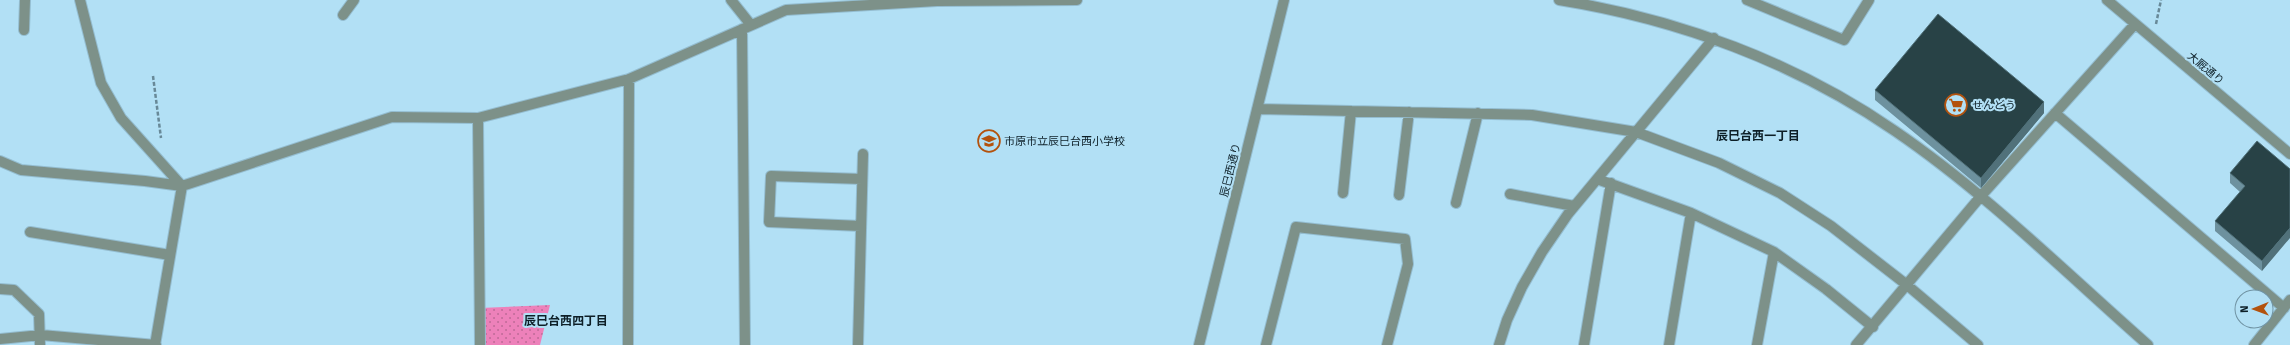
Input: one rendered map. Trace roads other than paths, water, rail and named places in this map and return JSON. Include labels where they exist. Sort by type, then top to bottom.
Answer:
[{"type":"street","points":[[24,30],[25,0]]},
{"type":"street","points":[[80,0],[102,83],[109,97],[121,118],[182,186]]},
{"type":"street","points":[[342,15],[354,0]]},
{"type":"street","points":[[731,0],[746,27],[745,345]]},
{"type":"street","points":[[0,160],[21,170],[145,181],[182,186],[392,117],[478,118],[629,79],[786,10],[938,1],[1077,0]]},
{"type":"street","name":"辰巳西通り","points":[[1199,345],[1284,0]]},
{"type":"street","points":[[1559,0],[1617,9],[1714,38],[1793,72],[1850,103],[1894,130],[1928,154],[1980,196],[2148,345]]},
{"type":"street","points":[[1753,1],[1844,40],[1869,0]]},
{"type":"street","name":"大厩通り","points":[[2107,0],[2290,154]]},
{"type":"street","points":[[1856,345],[1873,327],[1980,196],[2135,24]]},
{"type":"street","points":[[1498,345],[1507,320],[1522,287],[1542,252],[1574,206],[1714,38]]},
{"type":"street","points":[[628,345],[629,79]]},
{"type":"street","points":[[1257,109],[1532,115],[1636,132],[1719,163],[1780,193],[1831,226],[1907,285],[1978,345]]},
{"type":"street","points":[[1343,193],[1351,111]]},
{"type":"street","points":[[1399,195],[1410,112]]},
{"type":"street","points":[[1456,203],[1478,113]]},
{"type":"street","points":[[2055,113],[2287,304],[2254,345]]},
{"type":"street","points":[[478,118],[480,345]]},
{"type":"street","points":[[858,345],[863,154]]},
{"type":"street","points":[[861,226],[769,222],[771,176],[862,179]]},
{"type":"street","points":[[1597,179],[1692,213],[1774,252],[1826,289],[1873,327]]},
{"type":"street","points":[[1584,345],[1611,183]]},
{"type":"street","points":[[0,339],[156,345],[182,186]]},
{"type":"street","points":[[1510,194],[1574,206]]},
{"type":"street","points":[[1669,345],[1692,213]]},
{"type":"street","points":[[1266,345],[1296,227],[1405,239],[1408,264],[1387,345]]},
{"type":"street","points":[[30,232],[170,255]]},
{"type":"street","points":[[1757,345],[1774,252]]},
{"type":"street","points":[[0,289],[14,290],[39,314],[41,340]]},
{"type":"place","name":"せんどう","points":[[1956,105]]},
{"type":"place","name":"市原市立辰巳台西小学校","points":[[989,141]]},
{"type":"district","name":"辰巳台西一丁目","points":[[1758,136]]},
{"type":"district","name":"辰巳台西四丁目","points":[[566,321]]}]
